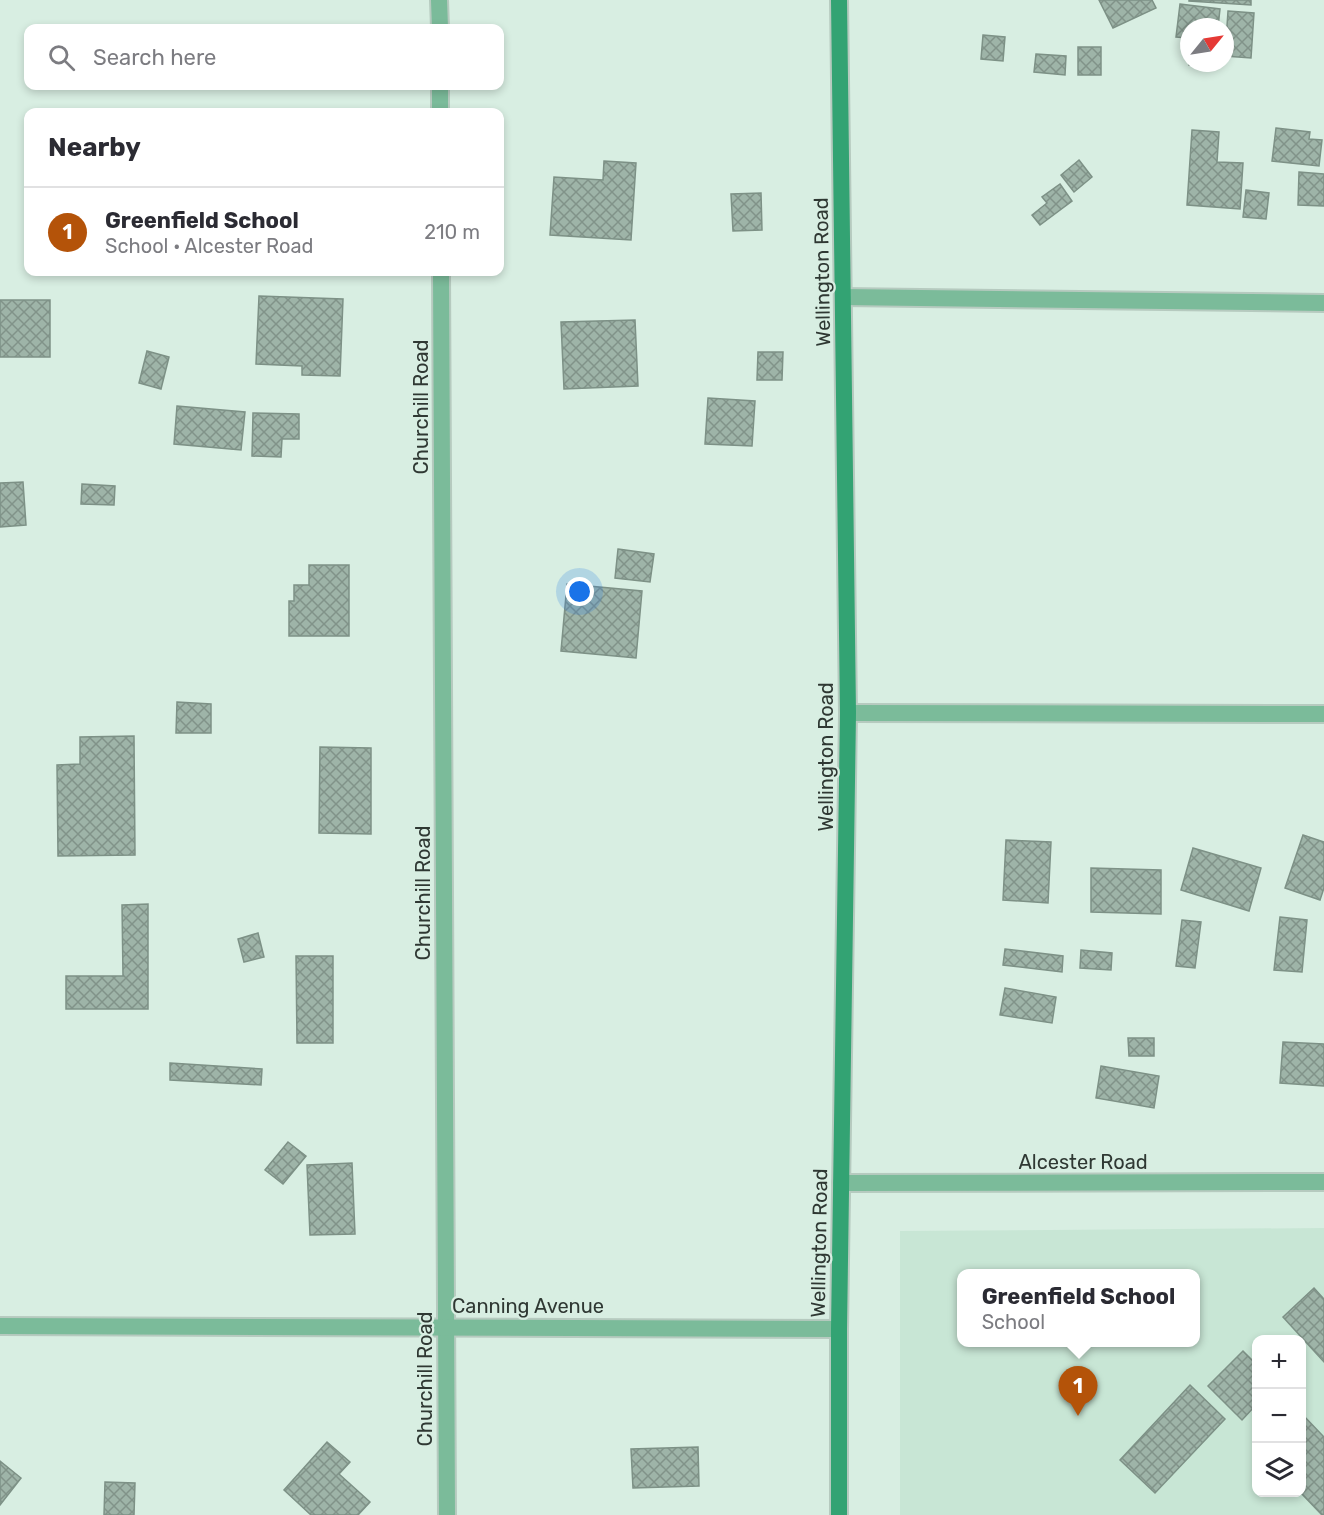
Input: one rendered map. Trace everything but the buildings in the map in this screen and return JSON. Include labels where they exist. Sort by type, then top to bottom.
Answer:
[{"type":"main road","name":"Wellington Road","points":[[839,0],[848,713],[839,1329],[839,1515]]},
{"type":"street","points":[[439,0],[440,24]]},
{"type":"street","points":[[440,90],[440,108]]},
{"type":"street","name":"Churchill Road","points":[[441,276],[447,1515]]},
{"type":"street","points":[[843,297],[1324,303]]},
{"type":"street","points":[[848,713],[1324,714]]},
{"type":"street","name":"Alcester Road","points":[[841,1183],[1324,1182]]},
{"type":"street","name":"Canning Avenue","points":[[0,1326],[839,1329]]},
{"type":"shaded area","points":[[1324,1228],[1324,1515],[900,1515],[900,1231]]},
{"type":"place","name":"Greenfield School","points":[[1078,1416]]}]
